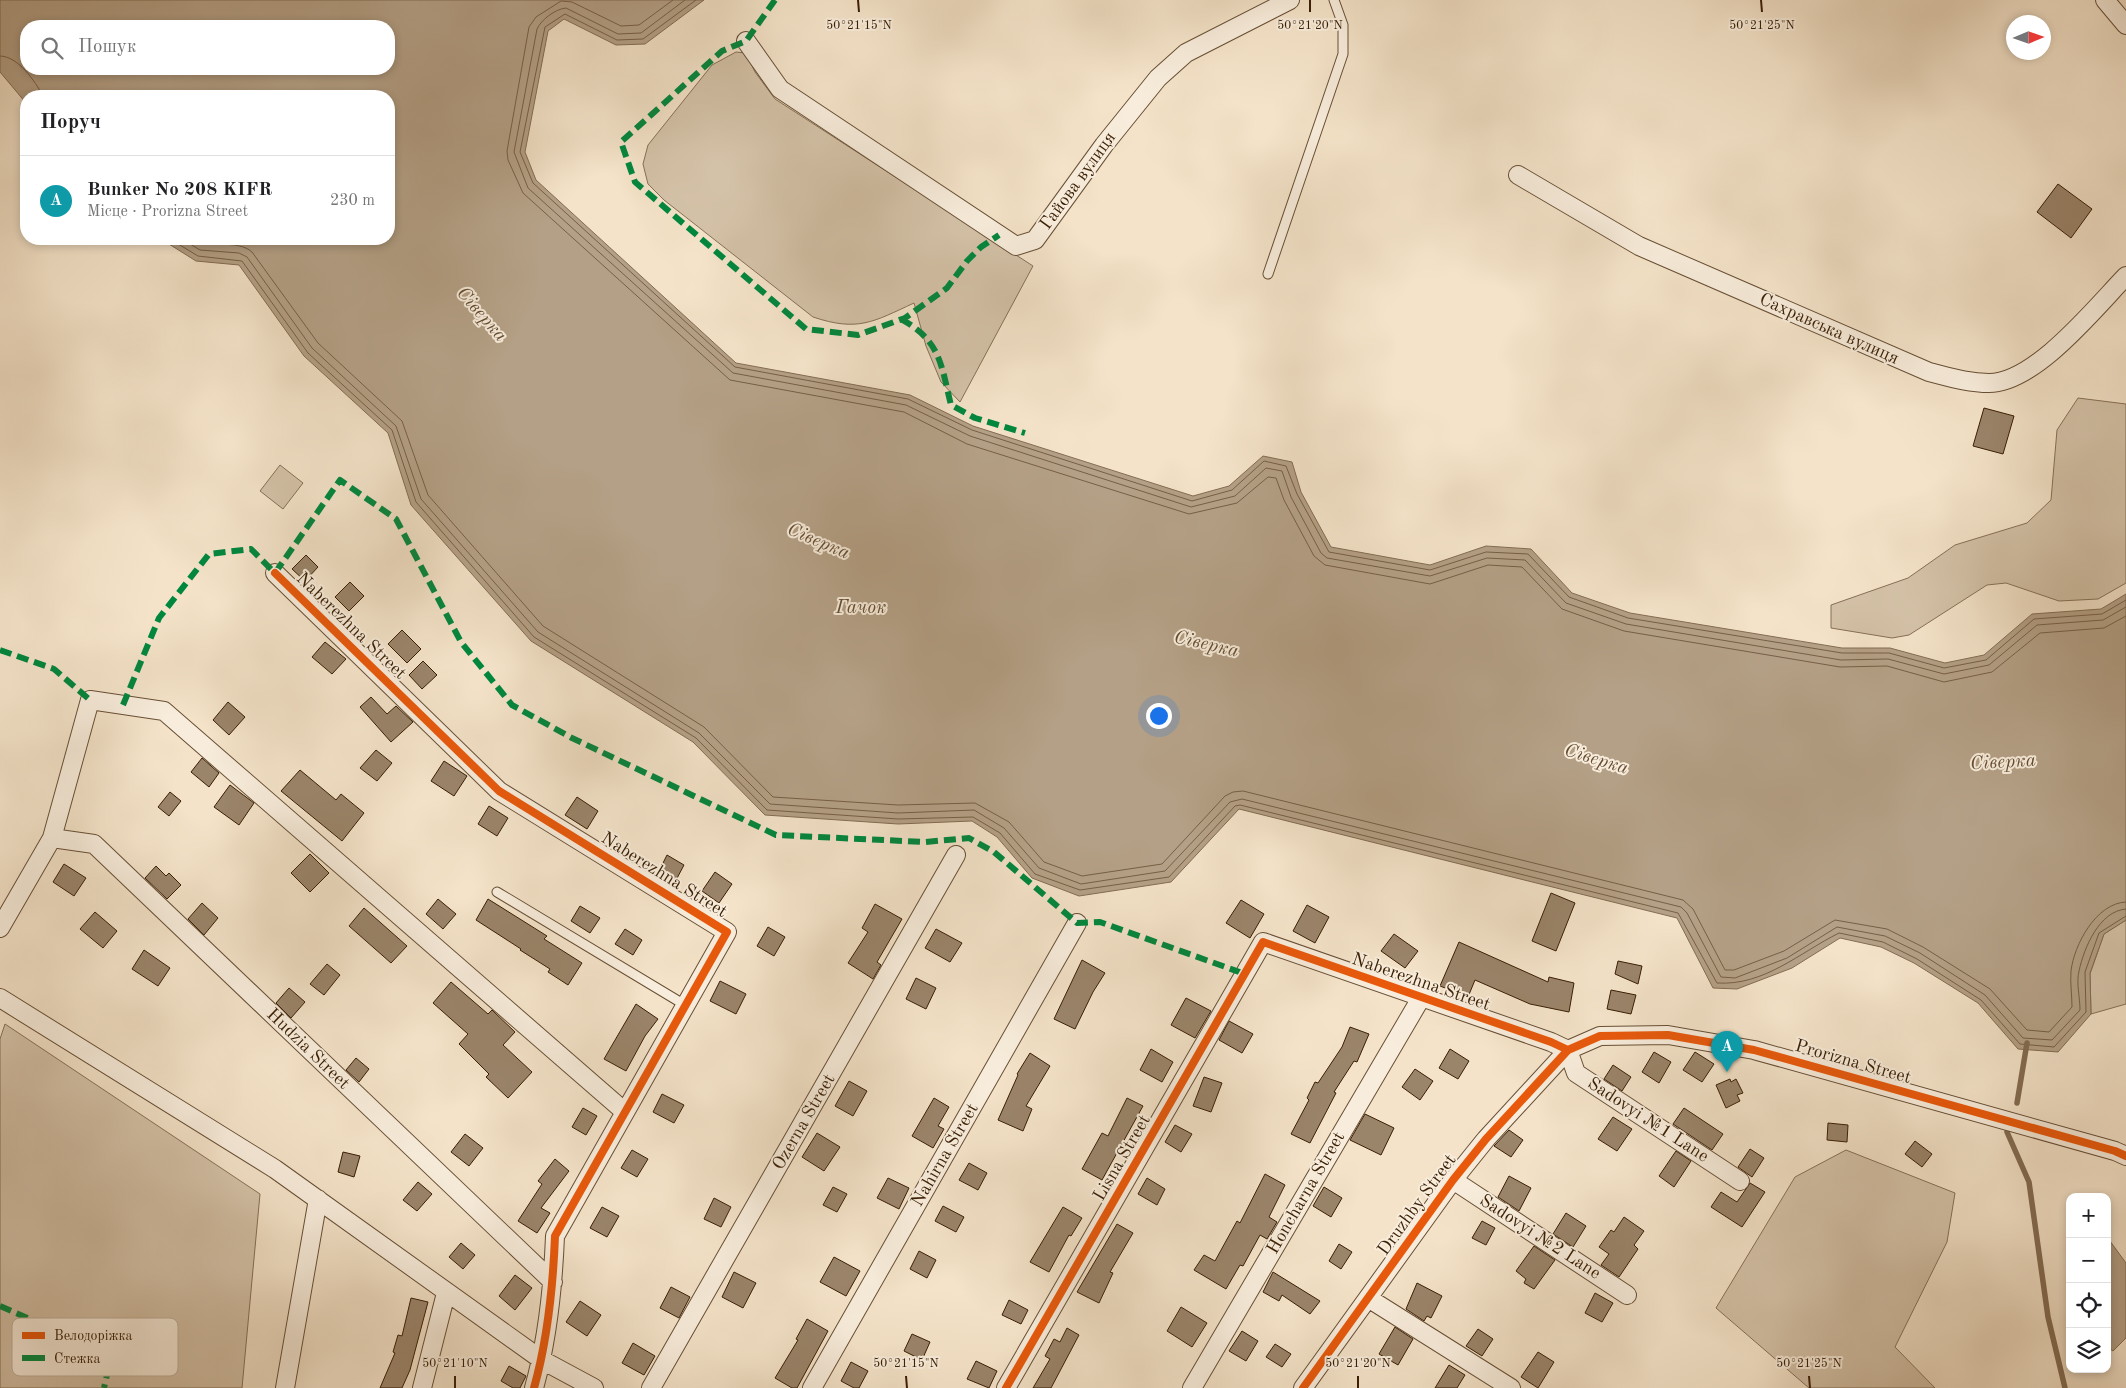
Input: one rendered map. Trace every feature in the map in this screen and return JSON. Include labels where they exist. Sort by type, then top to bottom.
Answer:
[{"type":"street","name":"Гайова вулиця","points":[[746,41],[780,89],[1016,246],[1035,240],[1104,145],[1158,78],[1186,52],[1290,0]]},
{"type":"street","points":[[2104,0],[2126,25]]},
{"type":"street","name":"Сахравська вулиця","points":[[1518,175],[1639,246],[1929,372],[1962,381],[1991,383],[2019,376],[2046,357],[2126,276]]},
{"type":"street","name":"Naberezhna Street","points":[[275,573],[499,791],[727,932],[555,1236],[553,1282],[542,1360],[534,1388]]},
{"type":"street","points":[[0,928],[52,838],[90,700],[164,710],[625,1112]]},
{"type":"street","name":"Hudzia Street","points":[[52,838],[94,844],[553,1282]]},
{"type":"street","name":"Ozerna Street","points":[[651,1388],[956,855]]},
{"type":"street","name":"Nahirna Street","points":[[812,1388],[1077,923]]},
{"type":"street","name":"Naberezhna Street","points":[[1264,942],[1551,1042],[1568,1050]]},
{"type":"street","name":"Lisna Street","points":[[1006,1388],[1264,942]]},
{"type":"street","points":[[0,998],[247,1151],[318,1199],[446,1293],[542,1360],[594,1388]]},
{"type":"street","name":"Honcharna Street","points":[[1192,1388],[1421,998]]},
{"type":"street","name":"Prorizna Street","points":[[1568,1050],[1600,1036],[1668,1035],[1754,1050],[2115,1151],[2126,1156]]},
{"type":"street","name":"Druzhby Street","points":[[1303,1388],[1453,1180],[1486,1139],[1568,1050]]},
{"type":"street","name":"Sadovyi №1 Lane","points":[[1568,1050],[1576,1073],[1740,1181]]},
{"type":"street","name":"Sadovyi №2 Lane","points":[[1453,1180],[1627,1295]]},
{"type":"street","points":[[285,1388],[318,1199]]},
{"type":"street","points":[[422,1388],[446,1293]]},
{"type":"street","points":[[1368,1298],[1511,1388]]},
{"type":"lane","points":[[1268,274],[1343,54],[1343,25],[1334,0]]},
{"type":"lane","points":[[497,892],[685,1005]]},
{"type":"shaded area","points":[[736,52],[746,53],[755,72],[775,99],[1033,266],[960,402],[941,382],[926,346],[914,303],[865,323],[842,324],[813,317],[664,200],[648,184],[643,164],[648,145],[712,65]]},
{"type":"shaded area","points":[[2078,398],[2126,404],[2126,583],[2098,599],[2059,601],[2006,583],[1987,585],[1909,635],[1892,638],[1831,628],[1831,605],[1908,578],[1955,545],[2027,523],[2051,500],[2057,430]]},
{"type":"shaded area","points":[[280,465],[303,483],[283,509],[260,491]]},
{"type":"shaded area","points":[[2126,920],[2126,1004],[2091,1014],[2090,974],[2104,934]]},
{"type":"shaded area","points":[[5,1024],[260,1194],[242,1388],[0,1388],[0,1039]]},
{"type":"shaded area","points":[[1846,1150],[1955,1193],[1947,1242],[1895,1347],[1935,1388],[1809,1388],[1716,1308],[1795,1177]]},
{"type":"water","name":"Гачок","points":[[0,0],[704,0],[645,44],[616,45],[564,19],[548,31],[525,152],[536,180],[736,363],[910,395],[973,426],[1193,496],[1229,486],[1263,456],[1292,462],[1301,492],[1331,547],[1430,565],[1486,546],[1531,549],[1572,593],[1630,613],[1842,648],[1890,648],[1945,663],[1984,655],[2032,614],[2101,609],[2126,594],[2126,920],[2104,934],[2090,973],[2091,1014],[2058,1052],[2018,1049],[1978,1003],[1914,963],[1881,947],[1840,938],[1792,968],[1737,989],[1713,988],[1677,918],[1239,809],[1171,882],[1079,896],[1032,878],[997,837],[972,821],[898,824],[765,815],[693,742],[531,641],[411,505],[388,433],[304,356],[239,265],[196,261],[171,245],[395,245],[395,90],[20,90],[20,96],[0,72]]},
{"type":"water","points":[[2111,1242],[2126,1263],[2126,1338],[2113,1351],[2111,1350]]},
{"type":"building","points":[[2058,184],[2092,209],[2071,238],[2037,212]]},
{"type":"building","points":[[1984,408],[2014,416],[2003,454],[1973,446]]},
{"type":"building","points":[[306,555],[318,567],[305,581],[292,569]]},
{"type":"building","points":[[350,582],[364,596],[349,611],[335,597]]},
{"type":"building","points":[[402,630],[421,649],[407,663],[388,644]]},
{"type":"building","points":[[325,642],[346,659],[332,674],[312,657]]},
{"type":"building","points":[[423,661],[437,675],[422,689],[409,675]]},
{"type":"building","points":[[371,697],[387,714],[396,706],[413,722],[391,742],[360,707]]},
{"type":"building","points":[[228,702],[245,717],[229,735],[213,720]]},
{"type":"building","points":[[376,750],[392,763],[377,781],[360,768]]},
{"type":"building","points":[[202,758],[219,773],[209,787],[191,772]]},
{"type":"building","points":[[444,761],[467,776],[454,796],[431,781]]},
{"type":"building","points":[[300,770],[336,800],[341,794],[364,813],[342,841],[281,791]]},
{"type":"building","points":[[230,785],[254,803],[239,825],[214,807]]},
{"type":"building","points":[[170,792],[181,801],[169,816],[158,807]]},
{"type":"building","points":[[577,797],[598,811],[587,829],[565,815]]},
{"type":"building","points":[[489,806],[508,818],[497,836],[478,824]]},
{"type":"building","points":[[310,854],[329,873],[310,892],[291,873]]},
{"type":"building","points":[[667,855],[684,865],[675,882],[658,873]]},
{"type":"building","points":[[64,864],[86,878],[74,896],[53,882]]},
{"type":"building","points":[[156,866],[166,876],[169,873],[181,885],[167,899],[145,878]]},
{"type":"building","points":[[715,872],[732,884],[719,903],[702,891]]},
{"type":"building","points":[[1551,893],[1575,903],[1556,951],[1532,941]]},
{"type":"building","points":[[438,899],[456,914],[443,929],[426,914]]},
{"type":"building","points":[[488,899],[547,936],[544,939],[582,963],[568,985],[548,972],[550,969],[476,920]]},
{"type":"building","points":[[1241,900],[1264,914],[1250,938],[1226,923]]},
{"type":"building","points":[[202,903],[218,918],[204,935],[188,919]]},
{"type":"building","points":[[875,904],[902,919],[877,962],[881,965],[873,979],[848,963],[868,932],[862,928]]},
{"type":"building","points":[[1307,905],[1329,917],[1315,943],[1293,931]]},
{"type":"building","points":[[580,906],[600,918],[590,933],[571,921]]},
{"type":"building","points":[[364,908],[407,946],[391,963],[349,926]]},
{"type":"building","points":[[95,912],[117,931],[103,948],[80,929]]},
{"type":"building","points":[[768,927],[785,937],[774,956],[757,946]]},
{"type":"building","points":[[625,929],[642,940],[633,955],[615,944]]},
{"type":"building","points":[[936,929],[962,943],[950,962],[925,948]]},
{"type":"building","points":[[1394,934],[1418,951],[1405,968],[1381,951]]},
{"type":"building","points":[[1459,942],[1548,982],[1549,977],[1574,983],[1569,1012],[1530,1004],[1475,980],[1468,997],[1440,986]]},
{"type":"building","points":[[144,950],[170,968],[158,986],[132,969]]},
{"type":"building","points":[[1082,960],[1105,973],[1093,992],[1075,1029],[1054,1019]]},
{"type":"building","points":[[1618,961],[1642,966],[1638,984],[1615,974]]},
{"type":"building","points":[[327,964],[340,975],[324,995],[310,984]]},
{"type":"building","points":[[916,978],[936,988],[926,1009],[906,999]]},
{"type":"building","points":[[720,981],[746,994],[736,1014],[710,1001]]},
{"type":"building","points":[[451,982],[488,1014],[492,1010],[515,1032],[503,1045],[532,1072],[508,1098],[486,1077],[489,1074],[459,1044],[468,1034],[433,1003]]},
{"type":"building","points":[[289,988],[305,1002],[291,1018],[276,1003]]},
{"type":"building","points":[[1611,990],[1636,995],[1631,1014],[1607,1009]]},
{"type":"building","points":[[1186,998],[1211,1011],[1195,1038],[1171,1025]]},
{"type":"building","points":[[636,1004],[658,1019],[645,1036],[626,1071],[604,1059]]},
{"type":"building","points":[[1229,1021],[1253,1034],[1242,1053],[1219,1040]]},
{"type":"building","points":[[1350,1027],[1369,1034],[1357,1062],[1354,1061],[1334,1092],[1336,1093],[1310,1143],[1291,1134],[1309,1100],[1307,1098],[1315,1082],[1318,1083],[1342,1047]]},
{"type":"building","points":[[1151,1049],[1173,1062],[1162,1082],[1140,1070]]},
{"type":"building","points":[[1450,1049],[1469,1061],[1458,1079],[1439,1068]]},
{"type":"building","points":[[1654,1052],[1671,1062],[1659,1083],[1642,1072]]},
{"type":"building","points":[[1695,1052],[1714,1064],[1702,1082],[1683,1070]]},
{"type":"building","points":[[1030,1053],[1050,1066],[1026,1106],[1032,1109],[1023,1131],[998,1120],[1017,1074]]},
{"type":"building","points":[[356,1058],[369,1069],[359,1082],[346,1070]]},
{"type":"building","points":[[1613,1065],[1631,1077],[1622,1091],[1604,1079]]},
{"type":"building","points":[[1415,1069],[1433,1081],[1420,1100],[1402,1087]]},
{"type":"building","points":[[1204,1077],[1222,1083],[1211,1112],[1193,1106]]},
{"type":"building","points":[[1730,1079],[1731,1082],[1736,1079],[1743,1093],[1737,1095],[1740,1101],[1726,1108],[1716,1085]]},
{"type":"building","points":[[849,1081],[867,1091],[853,1116],[835,1106]]},
{"type":"building","points":[[662,1094],[684,1105],[674,1123],[653,1112]]},
{"type":"building","points":[[934,1098],[949,1107],[938,1126],[944,1129],[933,1148],[912,1136]]},
{"type":"building","points":[[1127,1098],[1143,1106],[1102,1180],[1082,1169],[1102,1133],[1108,1136]]},
{"type":"building","points":[[583,1108],[597,1116],[586,1135],[572,1127]]},
{"type":"building","points":[[1684,1108],[1723,1134],[1712,1150],[1673,1124]]},
{"type":"building","points":[[1365,1114],[1394,1128],[1381,1155],[1350,1140]]},
{"type":"building","points":[[1613,1117],[1632,1129],[1617,1151],[1598,1139]]},
{"type":"building","points":[[1828,1123],[1848,1125],[1847,1142],[1827,1140]]},
{"type":"building","points":[[1175,1125],[1192,1134],[1181,1152],[1165,1142]]},
{"type":"building","points":[[1509,1130],[1523,1140],[1511,1157],[1494,1146]]},
{"type":"building","points":[[817,1133],[840,1147],[824,1171],[802,1157]]},
{"type":"building","points":[[465,1134],[483,1148],[469,1166],[451,1152]]},
{"type":"building","points":[[1915,1141],[1932,1154],[1922,1167],[1905,1154]]},
{"type":"building","points":[[1750,1149],[1764,1158],[1752,1177],[1738,1167]]},
{"type":"building","points":[[632,1150],[648,1159],[637,1177],[621,1168]]},
{"type":"building","points":[[1676,1151],[1691,1161],[1674,1187],[1659,1176]]},
{"type":"building","points":[[343,1152],[360,1156],[354,1177],[338,1172]]},
{"type":"building","points":[[555,1159],[569,1171],[541,1208],[550,1213],[537,1233],[518,1221],[542,1184],[538,1181]]},
{"type":"building","points":[[969,1163],[987,1173],[978,1190],[959,1180]]},
{"type":"building","points":[[1265,1174],[1285,1185],[1269,1217],[1277,1222],[1267,1239],[1260,1235],[1243,1266],[1240,1265],[1226,1289],[1194,1270],[1204,1255],[1215,1261],[1237,1221],[1240,1223]]},
{"type":"building","points":[[1509,1176],[1531,1188],[1519,1211],[1498,1197]]},
{"type":"building","points":[[888,1178],[909,1188],[899,1209],[877,1198]]},
{"type":"building","points":[[1147,1178],[1165,1189],[1157,1205],[1138,1194]]},
{"type":"building","points":[[418,1182],[432,1194],[417,1211],[403,1200]]},
{"type":"building","points":[[1750,1183],[1765,1192],[1742,1227],[1711,1207],[1721,1192],[1737,1202]]},
{"type":"building","points":[[833,1187],[847,1194],[837,1212],[823,1205]]},
{"type":"building","points":[[1324,1187],[1342,1198],[1331,1217],[1313,1206]]},
{"type":"building","points":[[714,1198],[731,1207],[721,1227],[704,1219]]},
{"type":"building","points":[[943,1206],[964,1217],[956,1232],[935,1221]]},
{"type":"building","points":[[602,1207],[619,1216],[607,1237],[590,1228]]},
{"type":"building","points":[[1063,1207],[1082,1218],[1071,1236],[1069,1235],[1049,1272],[1030,1262]]},
{"type":"building","points":[[1566,1213],[1586,1226],[1573,1247],[1553,1234]]},
{"type":"building","points":[[1624,1217],[1644,1231],[1634,1245],[1638,1249],[1619,1277],[1601,1265],[1609,1254],[1599,1247],[1611,1230],[1614,1232]]},
{"type":"building","points":[[1482,1221],[1495,1228],[1486,1245],[1472,1238]]},
{"type":"building","points":[[1117,1224],[1133,1233],[1110,1272],[1113,1273],[1099,1303],[1077,1292]]},
{"type":"building","points":[[461,1243],[475,1255],[463,1269],[449,1257]]},
{"type":"building","points":[[1339,1244],[1352,1252],[1341,1269],[1329,1261]]},
{"type":"building","points":[[1534,1246],[1555,1260],[1534,1289],[1524,1283],[1526,1279],[1516,1271]]},
{"type":"building","points":[[919,1251],[936,1260],[927,1278],[910,1269]]},
{"type":"building","points":[[834,1257],[860,1271],[846,1296],[820,1282]]},
{"type":"building","points":[[734,1272],[756,1283],[743,1308],[722,1297]]},
{"type":"building","points":[[1273,1272],[1320,1301],[1310,1314],[1282,1295],[1279,1301],[1263,1292]]},
{"type":"building","points":[[515,1275],[532,1288],[515,1310],[499,1296]]},
{"type":"building","points":[[1417,1283],[1442,1296],[1431,1318],[1427,1316],[1424,1321],[1406,1309]]},
{"type":"building","points":[[671,1287],[690,1297],[679,1318],[660,1308]]},
{"type":"building","points":[[1595,1293],[1613,1303],[1602,1322],[1585,1313]]},
{"type":"building","points":[[411,1298],[428,1302],[410,1370],[402,1388],[380,1388],[395,1353],[393,1352],[398,1335],[402,1336]]},
{"type":"building","points":[[1009,1300],[1028,1310],[1021,1324],[1002,1315]]},
{"type":"building","points":[[580,1301],[601,1315],[587,1336],[566,1322]]},
{"type":"building","points":[[1181,1307],[1207,1323],[1192,1347],[1167,1331]]},
{"type":"building","points":[[807,1319],[828,1331],[797,1388],[792,1388],[775,1378],[798,1340],[796,1339]]},
{"type":"building","points":[[1395,1327],[1413,1339],[1398,1365],[1379,1354]]},
{"type":"building","points":[[1067,1328],[1079,1335],[1051,1388],[1033,1388],[1050,1359],[1045,1356],[1054,1339],[1060,1342]]},
{"type":"building","points":[[1478,1329],[1493,1339],[1482,1356],[1466,1346]]},
{"type":"building","points":[[1242,1331],[1258,1341],[1246,1361],[1229,1351]]},
{"type":"building","points":[[912,1334],[930,1342],[922,1360],[904,1351]]},
{"type":"building","points":[[633,1343],[655,1356],[644,1375],[622,1363]]},
{"type":"building","points":[[1275,1344],[1291,1354],[1282,1367],[1266,1357]]},
{"type":"building","points":[[1538,1352],[1554,1362],[1538,1388],[1521,1377]]},
{"type":"building","points":[[976,1361],[997,1371],[989,1388],[967,1379]]},
{"type":"building","points":[[851,1362],[868,1371],[859,1388],[854,1388],[841,1381]]},
{"type":"building","points":[[1449,1365],[1465,1375],[1457,1388],[1435,1388]]},
{"type":"building","points":[[509,1366],[526,1376],[520,1388],[513,1388],[501,1381]]},
{"type":"waterway","points":[[2017,1103],[2027,1043]]},
{"type":"waterway","points":[[2007,1132],[2029,1182],[2048,1317],[2065,1388]]},
{"type":"marked path","points":[[775,0],[746,41],[722,51],[621,142],[635,182],[806,329],[858,335],[905,318],[947,288],[967,261],[981,247],[999,235]]},
{"type":"marked path","points":[[901,319],[914,327],[932,345],[941,366],[951,405],[975,418],[1025,433]]},
{"type":"marked path","points":[[123,705],[159,618],[209,554],[251,549],[275,573],[340,480],[396,519],[461,642],[512,705],[572,738],[776,835],[925,842],[969,838],[994,852],[1077,923],[1100,922],[1245,974]]},
{"type":"marked path","points":[[0,650],[54,669],[90,700]]},
{"type":"marked path","points":[[0,1306],[27,1318]]},
{"type":"marked path","points":[[104,1388],[107,1376]]},
{"type":"cycle path","points":[[275,573],[499,791],[727,932],[555,1236],[549,1312],[534,1388]]},
{"type":"cycle path","points":[[1006,1388],[1263,942],[1551,1042],[1568,1050]]},
{"type":"cycle path","points":[[1303,1388],[1453,1180],[1486,1139],[1568,1050],[1600,1036],[1668,1035],[1754,1050],[2115,1151],[2126,1156]]},
{"type":"place","name":"Bunker No 208 KIFR","points":[[1727,1072]]},
{"type":"water label","name":"Сіверка","points":[[481,315]]},
{"type":"water label","name":"Сіверка","points":[[818,542]]},
{"type":"water label","name":"Сіверка","points":[[1206,645]]},
{"type":"water label","name":"Сіверка","points":[[1596,760]]},
{"type":"water label","name":"Сіверка","points":[[2003,763]]}]
